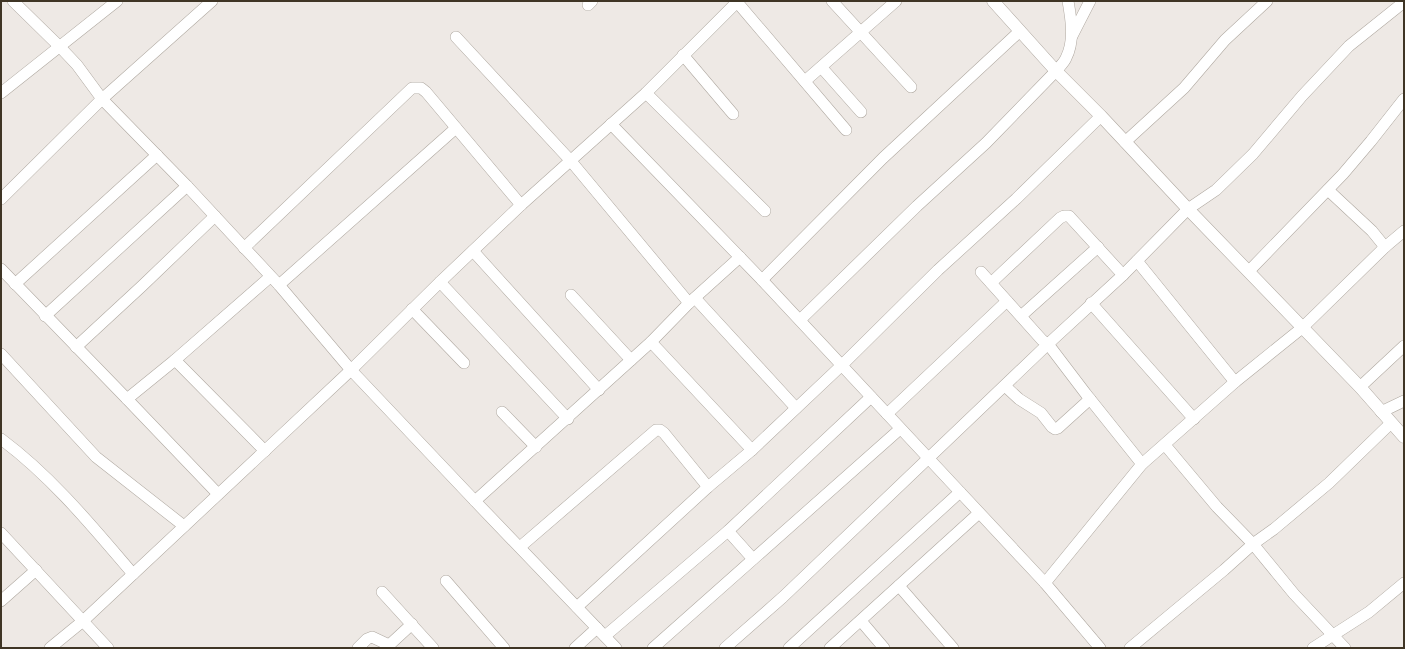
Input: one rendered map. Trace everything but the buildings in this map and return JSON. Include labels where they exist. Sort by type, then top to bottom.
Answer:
[{"type":"street","points":[[13,1],[77,65],[102,99],[187,186],[279,285],[350,370],[616,648]]},
{"type":"street","points":[[1,93],[117,1]]},
{"type":"street","points":[[1,199],[102,99],[212,1]]},
{"type":"street","points":[[832,1],[911,87]]},
{"type":"street","points":[[805,82],[896,1]]},
{"type":"street","points":[[994,1],[1056,71],[1101,116],[1188,209],[1360,387],[1404,437]]},
{"type":"street","points":[[1068,1],[1071,15],[1072,36]]},
{"type":"street","points":[[800,320],[917,206],[986,144],[1056,71],[1066,58],[1072,36],[1090,1]]},
{"type":"street","points":[[1125,142],[1184,88],[1225,40],[1268,1]]},
{"type":"street","points":[[50,648],[83,621],[265,451],[521,205],[646,93],[738,2],[846,130]]},
{"type":"street","points":[[725,648],[789,591],[1091,303],[1123,275],[1188,209],[1216,190],[1253,154],[1302,96],[1349,46],[1404,2]]},
{"type":"street","points":[[762,280],[883,158],[1020,31]]},
{"type":"street","points":[[456,37],[570,160],[692,300],[796,408]]},
{"type":"street","points":[[683,55],[732,114]]},
{"type":"street","points":[[822,68],[861,112]]},
{"type":"street","points":[[244,248],[412,88],[421,88],[426,92],[521,205]]},
{"type":"street","points":[[646,93],[765,211]]},
{"type":"street","points":[[1249,271],[1365,150],[1402,104]]},
{"type":"street","points":[[577,607],[708,487],[752,450],[842,365],[938,270],[1016,199],[1101,116]]},
{"type":"street","points":[[611,124],[842,365],[1045,583],[1100,648]]},
{"type":"street","points":[[279,285],[456,128]]},
{"type":"street","points":[[15,284],[157,155]]},
{"type":"street","points":[[46,316],[187,186]]},
{"type":"street","points":[[1328,190],[1372,231],[1385,247]]},
{"type":"street","points":[[76,347],[215,216]]},
{"type":"street","points":[[991,283],[1060,218],[1064,216],[1069,216],[1123,275]]},
{"type":"street","points":[[1045,583],[1142,464],[1235,382],[1302,328],[1385,247],[1404,231]]},
{"type":"street","points":[[1021,316],[1098,247]]},
{"type":"street","points":[[473,251],[599,390]]},
{"type":"street","points":[[475,501],[652,342],[692,300],[740,257]]},
{"type":"street","points":[[1137,261],[1235,382]]},
{"type":"street","points":[[1,269],[218,494]]},
{"type":"street","points":[[981,272],[1042,340],[1048,344],[1142,464]]},
{"type":"street","points":[[128,399],[270,277]]},
{"type":"street","points":[[440,282],[568,419]]},
{"type":"street","points":[[571,296],[631,360]]},
{"type":"street","points":[[887,414],[1006,301]]},
{"type":"street","points":[[1091,303],[1194,419]]},
{"type":"street","points":[[412,309],[464,363]]},
{"type":"street","points":[[652,342],[752,450]]},
{"type":"street","points":[[1360,387],[1404,346]]},
{"type":"street","points":[[1,354],[96,457],[184,526]]},
{"type":"street","points":[[175,360],[265,451]]},
{"type":"street","points":[[1005,386],[1019,399],[1041,413],[1055,429],[1090,399]]},
{"type":"street","points":[[575,648],[601,632],[728,531],[871,397]]},
{"type":"street","points":[[1381,412],[1404,401]]},
{"type":"street","points":[[502,412],[536,447]]},
{"type":"street","points":[[1130,648],[1253,544],[1274,529],[1329,483],[1391,423]]},
{"type":"street","points":[[653,648],[900,429]]},
{"type":"street","points":[[520,547],[656,430],[660,430],[664,433],[708,487]]},
{"type":"street","points":[[1,439],[32,464],[74,506],[133,574]]},
{"type":"street","points":[[1165,445],[1217,507],[1253,544],[1294,594],[1345,648]]},
{"type":"street","points":[[789,648],[960,492]]},
{"type":"street","points":[[830,648],[862,621],[979,513]]},
{"type":"street","points":[[728,531],[753,559]]},
{"type":"street","points":[[1,533],[108,648]]},
{"type":"street","points":[[1,601],[36,570]]},
{"type":"street","points":[[446,581],[504,648]]},
{"type":"street","points":[[1313,648],[1369,612],[1404,583]]},
{"type":"street","points":[[899,586],[953,648]]},
{"type":"street","points":[[382,592],[433,648]]},
{"type":"street","points":[[862,621],[884,648]]},
{"type":"street","points":[[358,648],[367,639],[372,637],[387,646],[412,624]]}]
